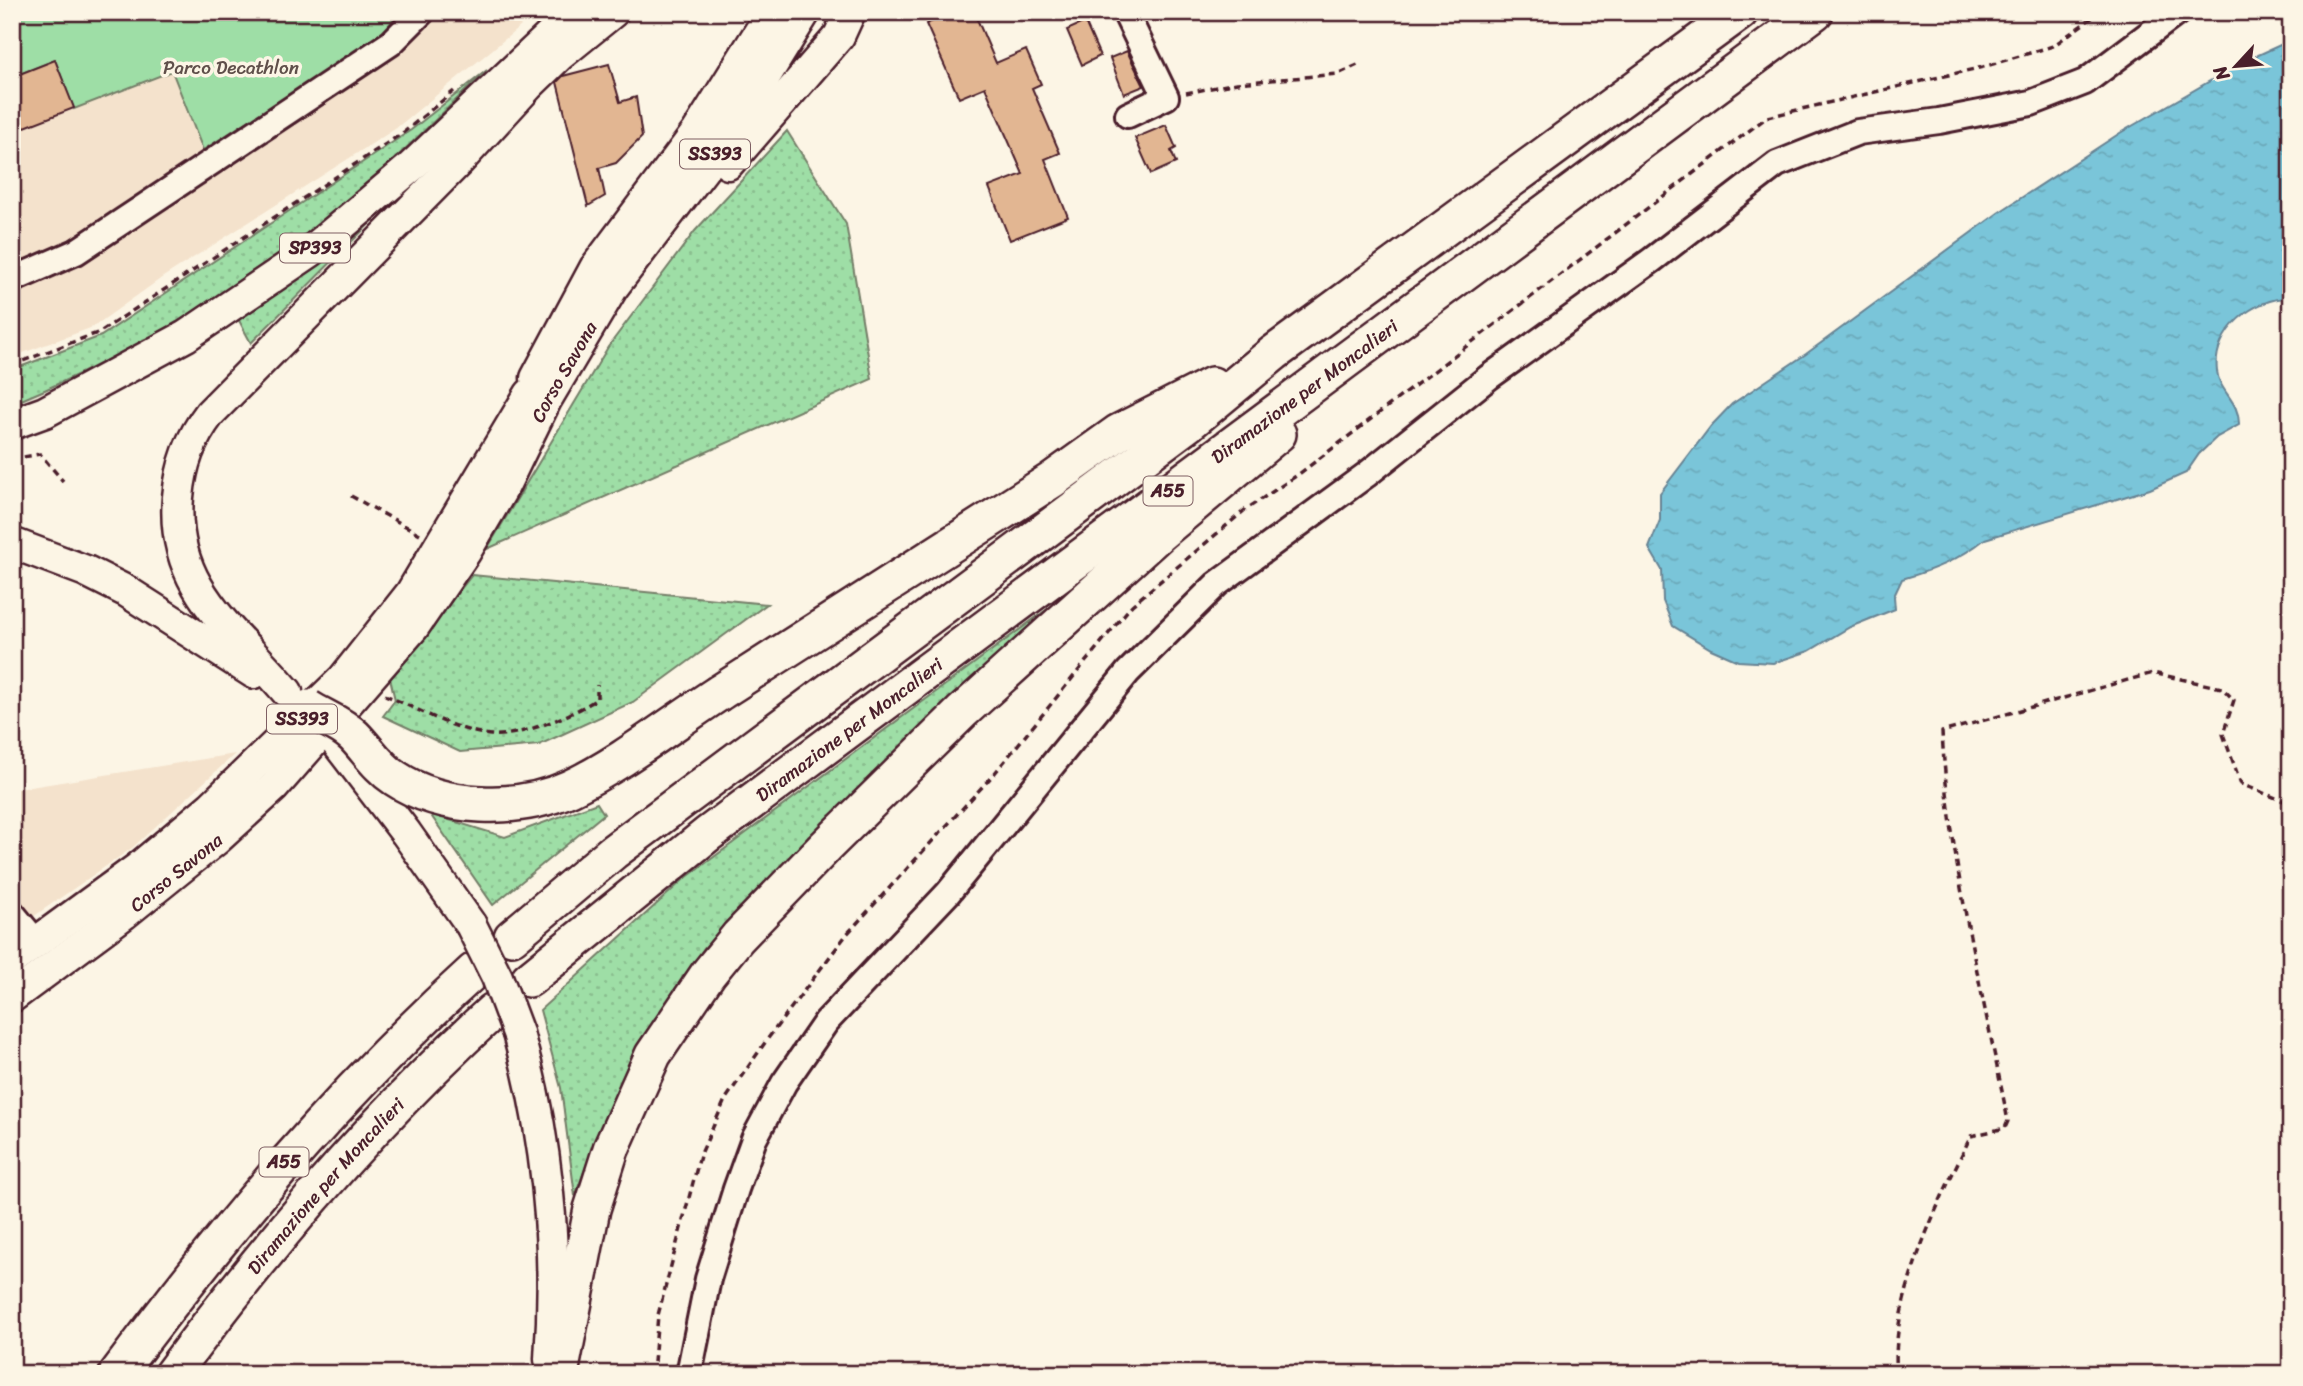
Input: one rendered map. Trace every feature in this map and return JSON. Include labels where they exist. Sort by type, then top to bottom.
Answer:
[{"type":"highway","name":"A55","points":[[512,937],[613,852],[1188,424],[1274,353],[1740,12]]},
{"type":"highway","name":"Diramazione per Moncalieri","points":[[529,979],[708,834],[1815,12]]},
{"type":"highway","points":[[560,1374],[592,1209],[611,1149],[653,1055],[708,974],[738,937],[825,846],[961,712],[1438,290]]},
{"type":"highway","points":[[298,701],[349,732],[384,769],[408,785],[446,799],[511,802],[553,794],[578,783],[719,693],[1052,480],[1119,432],[1274,353]]},
{"type":"highway","name":"A55","points":[[117,1374],[198,1265],[281,1165],[378,1063],[474,971]]},
{"type":"highway","name":"Diramazione per Moncalieri","points":[[172,1374],[228,1297],[392,1108],[505,1022]]},
{"type":"main road","name":"SP393","points":[[12,424],[45,412],[186,335],[310,252],[411,167],[575,12]]},
{"type":"main road","points":[[549,1374],[555,1284],[554,1231],[541,1132],[505,1022],[497,977],[471,925],[406,833],[337,743],[215,615],[191,577],[181,545],[177,510],[188,449],[210,413],[460,160],[528,86],[560,55],[612,12]]},
{"type":"main road","points":[[518,413],[595,268],[697,132],[772,12]]},
{"type":"main road","name":"Corso Savona","points":[[12,960],[138,868],[211,807],[343,679],[411,593],[518,413],[608,275],[708,141],[791,12]]},
{"type":"main road","name":"Corso Savona","points":[[12,997],[124,914],[217,839],[274,787],[359,693],[421,617],[466,551],[504,486],[546,400],[612,287],[725,141],[805,12]]},
{"type":"main road","points":[[504,486],[691,208],[839,36],[850,12]]},
{"type":"main road","points":[[12,543],[86,570],[126,591],[298,701]]},
{"type":"street","points":[[12,280],[60,261],[149,204],[391,43],[422,12]]},
{"type":"street","points":[[1125,12],[1166,97],[1128,115]]},
{"type":"street","points":[[689,1374],[708,1279],[736,1189],[754,1139],[784,1083],[826,1022],[948,893],[1128,672],[1217,584],[1366,475],[1489,377],[1652,260],[1777,164],[1858,132],[1939,121],[2031,103],[2085,82],[2178,12]]},
{"type":"street","points":[[12,913],[36,942]]},
{"type":"path","points":[[653,1374],[658,1315],[700,1156],[725,1100],[847,934],[994,774],[1132,605],[1245,510],[1299,474],[1767,117],[1970,70],[2053,46],[2100,12]]},
{"type":"path","points":[[1166,97],[1237,83],[1338,74],[1362,63]]},
{"type":"path","points":[[12,365],[100,332],[404,132],[464,83]]},
{"type":"path","points":[[12,459],[40,454],[63,481]]},
{"type":"path","points":[[351,496],[439,546]]},
{"type":"path","points":[[1897,1374],[1897,1334],[1904,1298],[1949,1179],[1971,1136],[2005,1128],[2008,1121],[1967,915],[1944,773],[1942,732],[2153,673],[2222,688],[2234,700],[2222,734],[2241,784],[2291,804]]},
{"type":"path","points":[[359,693],[384,695],[493,736],[531,728],[582,710],[597,699],[597,685]]},
{"type":"shaded area","points":[[12,12],[510,12],[521,26],[395,129],[163,277],[93,327],[12,357]]},
{"type":"shaded area","points":[[235,754],[132,848],[27,921],[12,900],[12,790]]},
{"type":"green space","name":"Parco Decathlon","points":[[12,12],[399,12],[379,37],[203,150],[172,71],[74,109],[55,60],[12,77]]},
{"type":"green space","points":[[487,70],[362,189],[281,255],[151,337],[12,404],[12,370],[101,336],[411,130]]},
{"type":"green space","points":[[787,131],[846,224],[872,379],[487,549],[608,347],[695,231]]},
{"type":"green space","points":[[399,194],[251,343],[235,313]]},
{"type":"green space","points":[[472,575],[767,604],[633,702],[539,745],[460,752],[383,716],[395,700],[390,678]]},
{"type":"green space","points":[[1050,607],[827,821],[704,948],[644,1040],[597,1136],[575,1196],[561,1088],[540,1010],[683,880]]},
{"type":"green space","points":[[597,803],[604,814],[493,905],[430,814],[505,837]]},
{"type":"water","points":[[2291,40],[2291,298],[2263,303],[2250,310],[2228,330],[2221,343],[2217,356],[2217,371],[2221,385],[2236,409],[2239,425],[2217,437],[2199,454],[2186,473],[2150,489],[1985,539],[1946,563],[1902,579],[1894,596],[1895,609],[1850,627],[1809,651],[1773,663],[1738,661],[1711,649],[1673,626],[1663,601],[1662,570],[1649,548],[1660,520],[1660,493],[1711,426],[1732,404],[1806,354],[1998,213],[2120,133],[2243,62]]},
{"type":"building","points":[[953,12],[974,12],[996,63],[1026,50],[1041,84],[1032,88],[1060,153],[1045,159],[1068,217],[1010,240],[989,187],[1023,174],[985,87],[959,98],[926,24]]},
{"type":"building","points":[[1085,22],[1100,56],[1082,65],[1067,30]]},
{"type":"building","points":[[1127,51],[1144,86],[1124,94],[1110,58]]},
{"type":"building","points":[[55,60],[74,108],[12,132],[12,77]]},
{"type":"building","points":[[609,64],[620,102],[636,97],[642,137],[616,163],[599,168],[605,196],[588,206],[557,82],[563,76]]},
{"type":"building","points":[[1166,125],[1176,148],[1171,151],[1176,163],[1151,174],[1135,138]]}]
